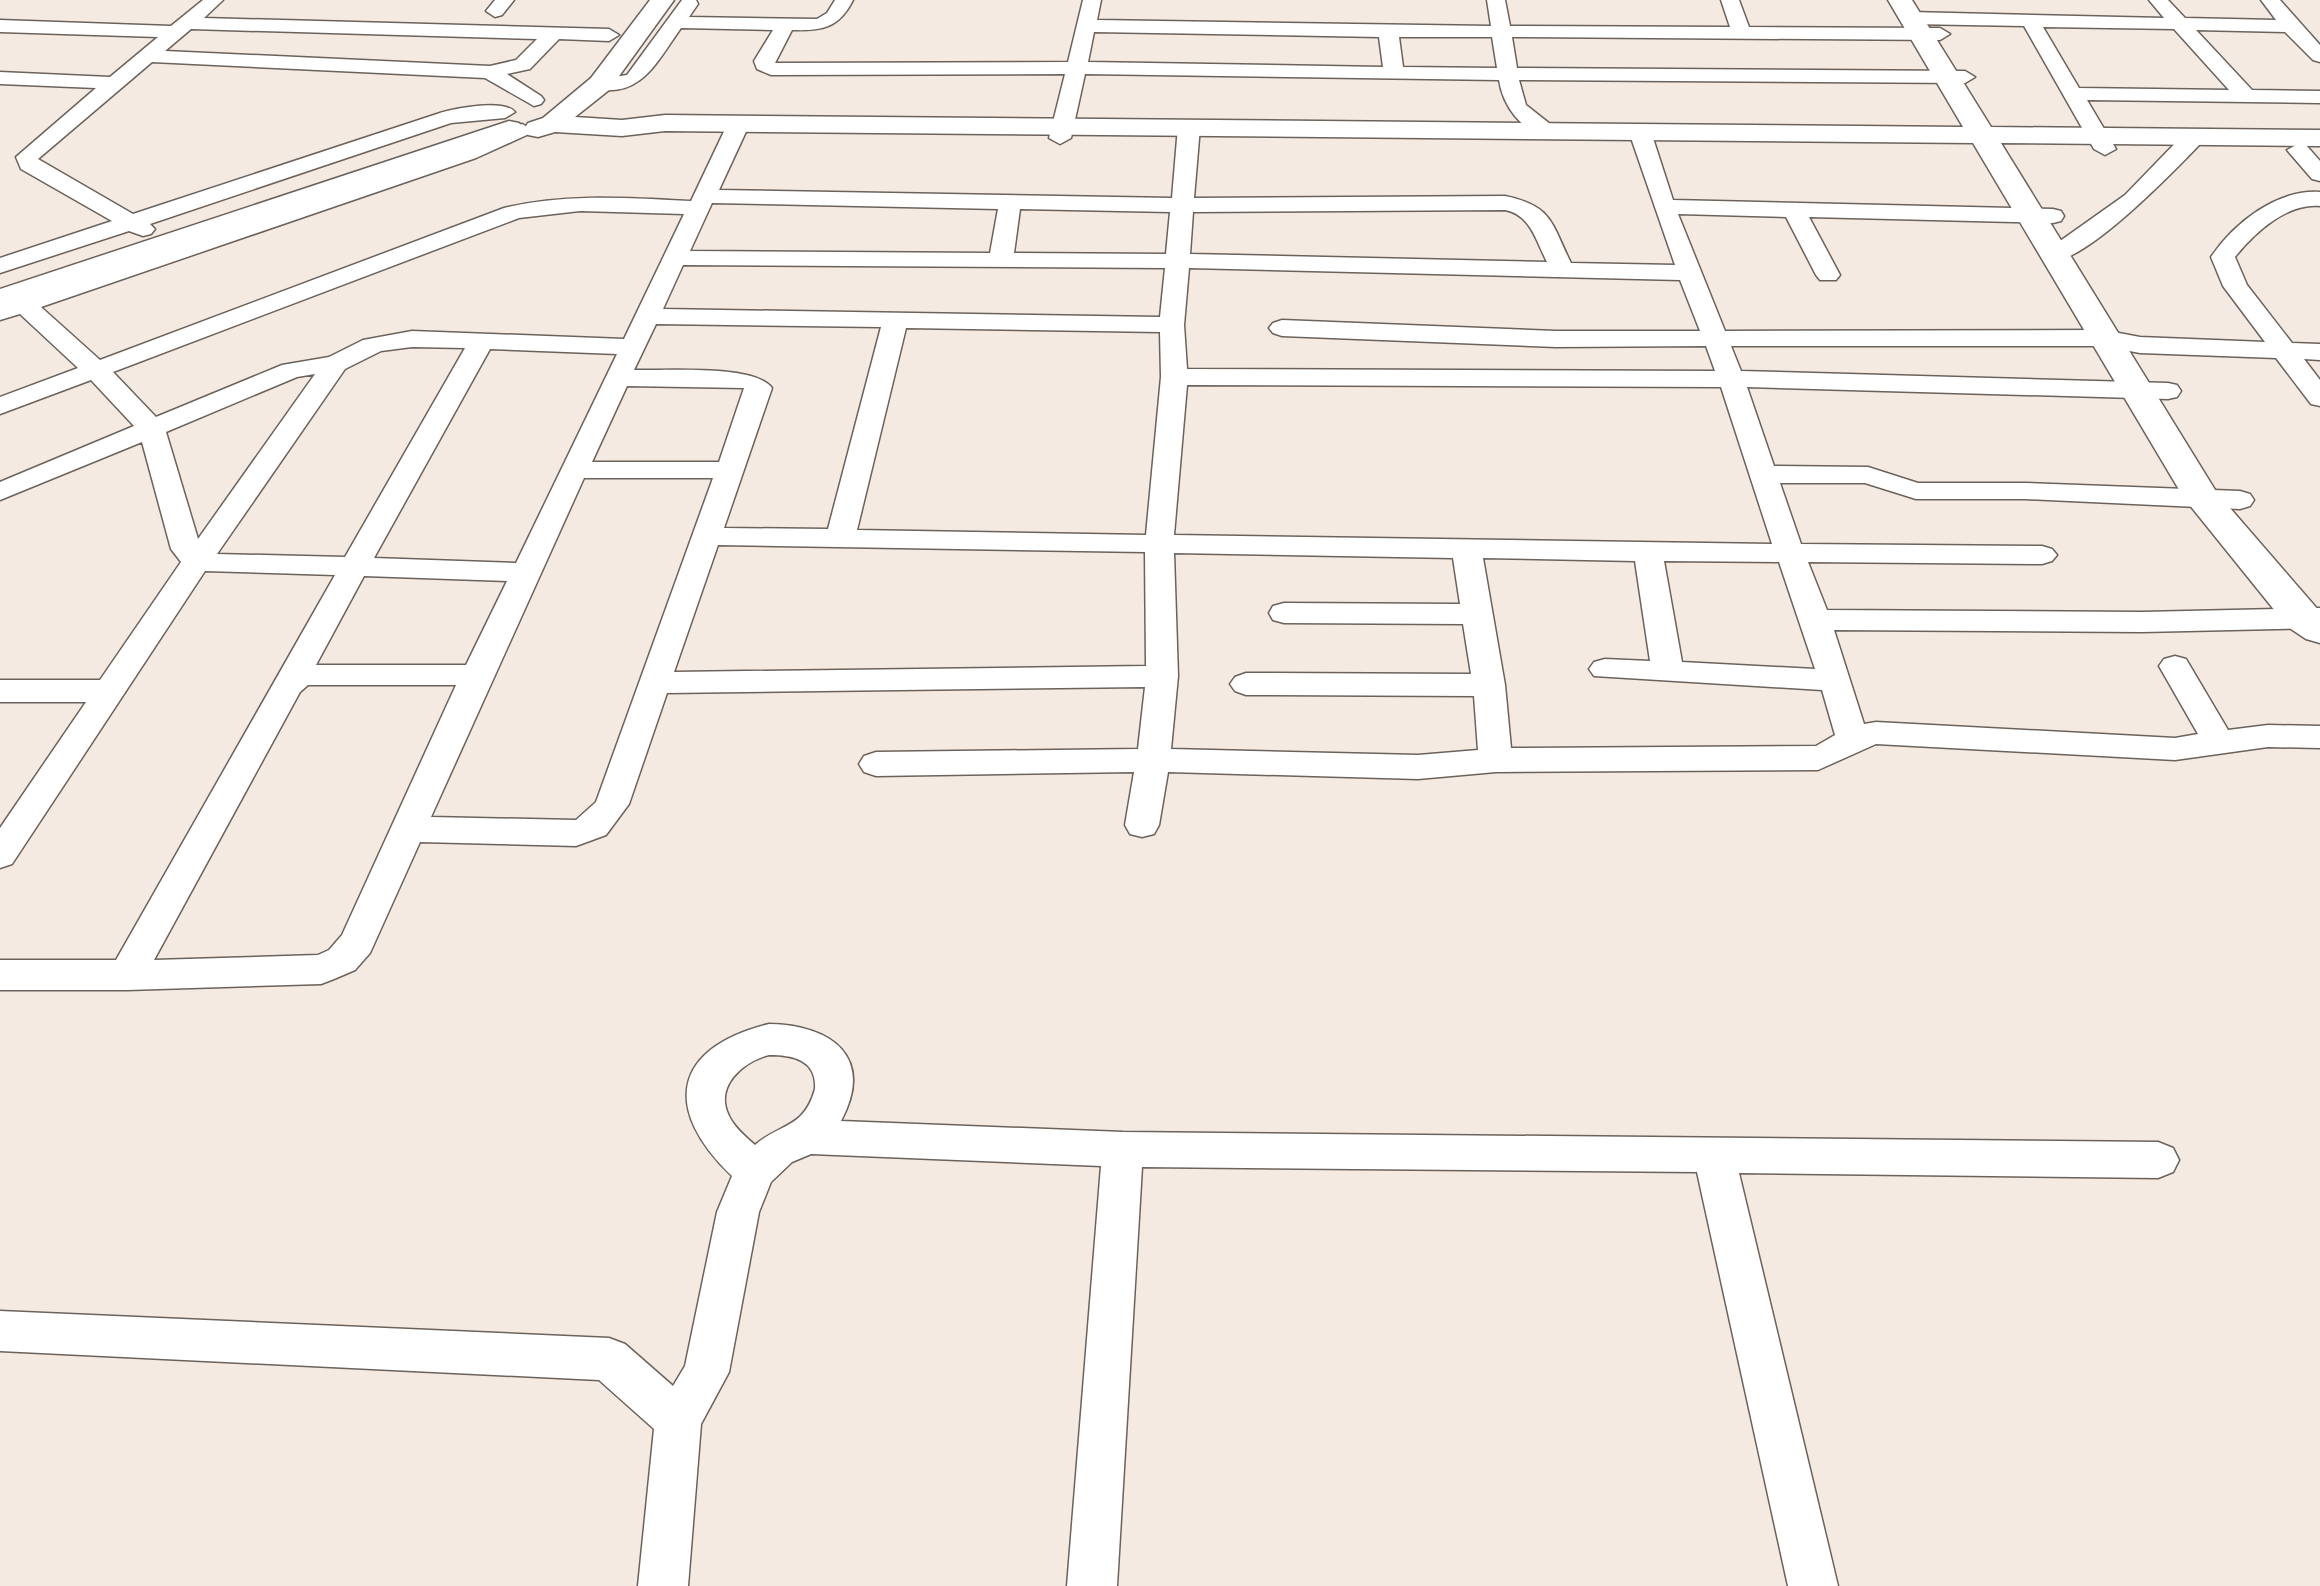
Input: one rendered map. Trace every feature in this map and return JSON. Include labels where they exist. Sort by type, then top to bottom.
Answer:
[{"type":"street","points":[[138,226],[29,164],[27,157],[214,0]]},
{"type":"street","points":[[8,306],[515,116],[582,72],[635,0]]},
{"type":"street","points":[[574,106],[669,11],[692,0]]},
{"type":"street","points":[[669,11],[786,25],[829,23],[844,0]]},
{"type":"street","points":[[1061,131],[1092,0]]},
{"type":"street","points":[[1496,0],[1506,73],[1517,108],[1548,131]]},
{"type":"street","points":[[1730,0],[1742,33]]},
{"type":"street","points":[[2158,0],[2246,96]]},
{"type":"street","points":[[2270,0],[2320,56]]},
{"type":"street","points":[[786,25],[764,61],[764,65],[771,69],[1074,68],[1394,73],[1506,73],[1607,53],[1742,33],[1920,17],[2290,26]]},
{"type":"street","points":[[1920,17],[2062,250],[2103,338],[2152,390],[2240,500],[2315,618]]},
{"type":"street","points":[[2029,19],[2100,141]]},
{"type":"street","points":[[1084,26],[1324,23],[1388,31],[1500,31],[1607,53],[1956,76]]},
{"type":"street","points":[[0,26],[609,35]]},
{"type":"street","points":[[1388,31],[1394,73]]},
{"type":"street","points":[[147,56],[490,72],[523,65],[553,34]]},
{"type":"street","points":[[490,72],[515,116]]},
{"type":"street","points":[[0,78],[115,83]]},
{"type":"street","points":[[2074,94],[2320,97]]},
{"type":"street","points":[[0,266],[554,106],[574,106],[611,128],[641,134],[736,128],[2100,141],[2313,146],[2320,174]]},
{"type":"street","points":[[0,975],[321,969],[342,960],[357,943],[477,675],[621,378],[736,128]]},
{"type":"street","points":[[1188,133],[1548,131],[1643,138]]},
{"type":"street","points":[[1142,825],[1162,676],[1159,544],[1174,377],[1172,325],[1188,133]]},
{"type":"street","points":[[1643,138],[1664,207],[1731,379],[1789,551],[1816,620],[1852,737]]},
{"type":"street","points":[[2062,250],[2133,200],[2189,143]]},
{"type":"street","points":[[2320,199],[2295,200],[2284,205],[2232,244],[2223,257],[2235,286],[2320,398]]},
{"type":"street","points":[[0,406],[537,206],[700,202],[1182,205],[1505,203],[1525,207],[1537,218],[1562,270]]},
{"type":"street","points":[[1001,259],[1010,202]]},
{"type":"street","points":[[1664,207],[2041,216]]},
{"type":"street","points":[[1793,209],[1828,275]]},
{"type":"street","points":[[0,281],[138,226]]},
{"type":"street","points":[[2062,250],[2140,345],[2152,390],[2202,498],[2315,618]]},
{"type":"street","points":[[674,258],[1177,261],[1689,273]]},
{"type":"street","points":[[8,306],[95,369],[152,429],[186,549],[196,562]]},
{"type":"street","points":[[649,316],[1172,325]]},
{"type":"street","points":[[840,538],[895,320]]},
{"type":"street","points":[[1282,328],[1556,339],[2103,338],[2140,345],[2320,352]]},
{"type":"street","points":[[0,855],[11,822],[110,691],[196,562],[336,364],[355,350],[380,341],[634,347]]},
{"type":"street","points":[[127,975],[481,342]]},
{"type":"street","points":[[0,492],[291,370],[336,364]]},
{"type":"street","points":[[1174,377],[1731,379],[2152,390]]},
{"type":"street","points":[[406,829],[576,833],[591,830],[600,823],[612,804],[759,388],[752,382],[621,378]]},
{"type":"street","points":[[575,470],[731,470]]},
{"type":"street","points":[[1764,474],[1868,475],[1916,491],[2025,491],[2240,500]]},
{"type":"street","points":[[707,536],[1648,552],[2042,555]]},
{"type":"street","points":[[1466,547],[1489,685],[1496,760]]},
{"type":"street","points":[[1648,552],[1668,672]]},
{"type":"street","points":[[196,562],[525,572]]},
{"type":"street","points":[[1284,613],[1477,614]]},
{"type":"street","points":[[1816,620],[2142,622],[2315,618]]},
{"type":"street","points":[[2175,666],[2218,741]]},
{"type":"street","points":[[1605,669],[1834,680]]},
{"type":"street","points":[[288,686],[300,675],[477,675]]},
{"type":"street","points":[[655,683],[1162,676]]},
{"type":"street","points":[[1246,684],[1489,685]]},
{"type":"street","points":[[0,691],[110,691]]},
{"type":"street","points":[[876,764],[1153,760],[1418,767],[1496,760],[1818,758],[1833,754],[1852,737],[1876,733],[2175,749],[2268,736],[2320,737]]},
{"type":"street","points":[[755,1171],[712,1125],[706,1110],[706,1088],[716,1065],[745,1043],[787,1038],[817,1048],[830,1064],[836,1084],[826,1111],[808,1137]]},
{"type":"street","points":[[663,1586],[678,1420],[706,1372],[738,1212],[755,1171],[778,1150],[808,1137],[1123,1149],[2158,1160]]},
{"type":"street","points":[[1092,1586],[1123,1149]]},
{"type":"street","points":[[1714,1155],[1813,1586]]},
{"type":"street","points":[[0,1331],[609,1359],[678,1420]]}]
